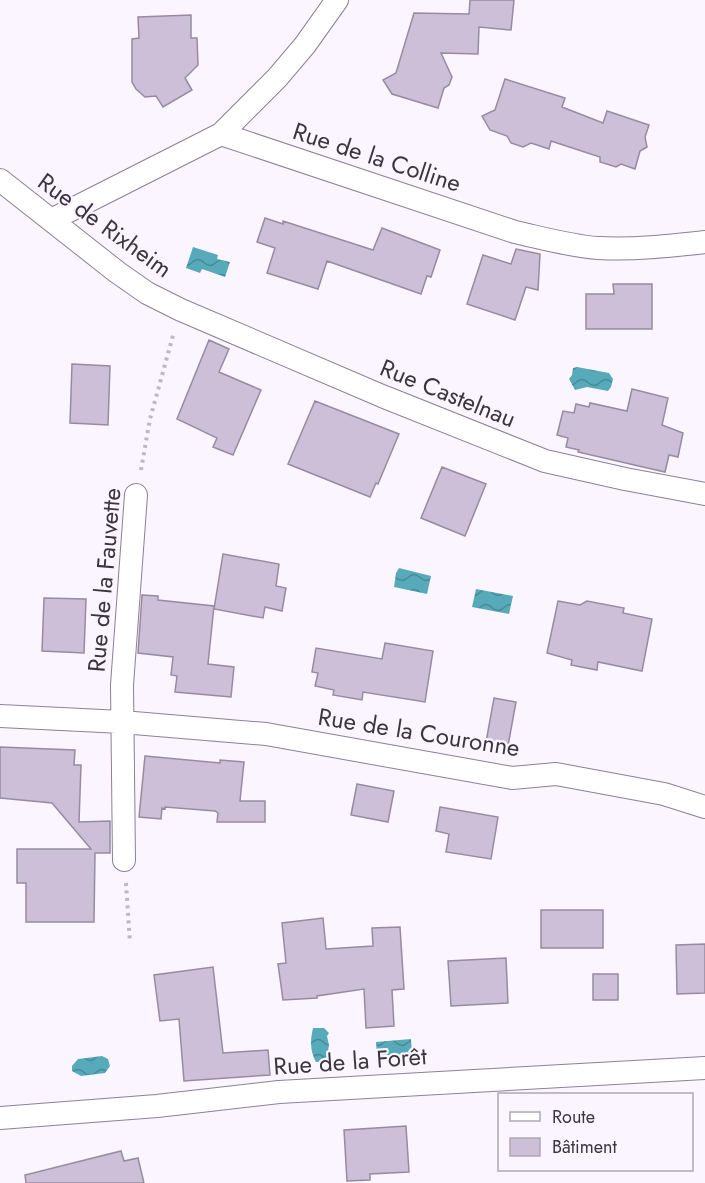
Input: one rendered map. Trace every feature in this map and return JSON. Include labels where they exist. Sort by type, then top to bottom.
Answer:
[{"type":"street","points":[[51,220],[221,134],[257,100],[284,70],[337,0]]},
{"type":"street","name":"Rue de la Colline","points":[[221,134],[516,232],[559,242],[596,248],[646,248],[705,242]]},
{"type":"street","name":"Rue de Rixheim","points":[[0,180],[117,272],[147,293],[181,310]]},
{"type":"street","name":"Rue Castelnau","points":[[181,310],[382,396],[545,461],[705,494]]},
{"type":"street","name":"Rue de la Fauvette","points":[[124,860],[122,685],[136,495]]},
{"type":"street","name":"Rue de la Couronne","points":[[0,716],[122,722],[266,734],[512,778],[556,774],[664,795],[705,807]]},
{"type":"street","name":"Rue de la Forêt","points":[[0,1118],[157,1106],[279,1092],[705,1068]]},
{"type":"path","name":"Rue de la Fauvette","points":[[136,495],[150,419],[181,310]]},
{"type":"path","points":[[124,860],[130,943]]},
{"type":"water","points":[[193,247],[218,255],[217,259],[230,262],[225,277],[202,269],[200,273],[186,268]]},
{"type":"water","points":[[573,368],[609,373],[613,379],[611,387],[608,391],[587,387],[575,390],[569,379]]},
{"type":"water","points":[[399,568],[431,576],[427,594],[394,587]]},
{"type":"water","points":[[476,589],[513,596],[509,614],[472,607]]},
{"type":"water","points":[[313,1028],[324,1028],[329,1033],[326,1062],[316,1062],[314,1058],[311,1046]]},
{"type":"water","points":[[411,1039],[412,1054],[377,1056],[376,1042]]},
{"type":"water","points":[[102,1056],[108,1059],[110,1066],[105,1073],[81,1076],[72,1071],[72,1066],[78,1059]]},
{"type":"building","points":[[470,0],[514,0],[511,30],[479,27],[478,54],[441,53],[452,77],[449,85],[444,88],[438,108],[392,94],[383,80],[396,73],[414,13],[469,14]]},
{"type":"building","points":[[191,15],[191,38],[197,38],[198,65],[185,78],[192,90],[163,107],[156,96],[145,97],[132,82],[132,39],[139,38],[138,17]]},
{"type":"building","points":[[505,79],[565,98],[562,107],[603,123],[607,111],[649,125],[645,137],[647,147],[640,151],[635,169],[621,164],[616,167],[600,162],[600,157],[551,141],[549,149],[531,143],[523,147],[511,143],[507,136],[490,130],[482,116],[495,110]]},
{"type":"building","points":[[265,218],[283,224],[283,221],[373,250],[382,228],[440,250],[431,277],[427,276],[421,294],[327,261],[318,289],[267,273],[275,248],[257,242]]},
{"type":"building","points":[[516,249],[540,254],[538,290],[526,287],[515,320],[467,304],[483,255],[511,264]]},
{"type":"building","points":[[613,284],[652,284],[652,329],[586,329],[586,294],[614,294]]},
{"type":"building","points":[[209,340],[229,349],[219,372],[261,390],[233,455],[213,447],[217,438],[177,419]]},
{"type":"building","points":[[72,364],[110,366],[108,425],[70,423]]},
{"type":"building","points":[[632,389],[668,398],[662,425],[683,433],[678,457],[669,455],[665,472],[578,452],[579,450],[566,447],[568,438],[557,435],[563,411],[574,413],[576,404],[589,407],[590,403],[627,411]]},
{"type":"building","points":[[315,401],[399,434],[378,484],[376,483],[370,497],[288,464]]},
{"type":"building","points":[[442,467],[486,484],[465,536],[421,518]]},
{"type":"building","points":[[223,554],[279,564],[276,586],[286,588],[282,611],[265,607],[263,618],[214,609]]},
{"type":"building","points":[[142,595],[158,596],[158,600],[214,606],[208,664],[234,667],[231,697],[175,692],[177,676],[171,675],[173,657],[138,653]]},
{"type":"building","points":[[44,598],[86,599],[84,653],[42,651]]},
{"type":"building","points":[[558,601],[580,605],[587,601],[624,608],[623,613],[652,619],[642,671],[598,662],[597,670],[581,667],[571,665],[572,660],[547,653]]},
{"type":"building","points":[[385,643],[433,651],[425,702],[363,692],[362,700],[333,695],[334,690],[315,686],[318,673],[312,672],[316,648],[382,659]]},
{"type":"building","points":[[494,698],[516,702],[508,746],[486,742]]},
{"type":"building","points":[[0,747],[75,750],[74,765],[81,765],[79,822],[110,821],[110,853],[95,853],[94,922],[26,922],[26,883],[17,883],[17,849],[91,849],[52,803],[0,798]]},
{"type":"building","points":[[145,756],[220,763],[220,760],[244,762],[240,801],[265,801],[265,822],[217,822],[218,813],[215,811],[165,807],[165,809],[162,808],[161,819],[139,817]]},
{"type":"building","points":[[357,784],[394,791],[388,822],[351,815]]},
{"type":"building","points":[[440,807],[498,817],[491,859],[446,852],[449,834],[436,831]]},
{"type":"building","points":[[541,910],[603,910],[603,948],[541,948]]},
{"type":"building","points":[[323,918],[326,949],[373,946],[372,928],[400,927],[404,989],[392,990],[394,1026],[366,1028],[364,989],[317,996],[317,998],[283,1000],[278,964],[286,963],[282,923]]},
{"type":"building","points":[[705,944],[705,993],[677,994],[676,945]]},
{"type":"building","points":[[506,958],[508,1003],[451,1006],[448,961]]},
{"type":"building","points":[[213,967],[223,1053],[268,1050],[270,1075],[184,1081],[179,1019],[160,1021],[154,975]]},
{"type":"building","points":[[593,974],[618,974],[618,1000],[593,1000]]},
{"type":"building","points":[[406,1126],[409,1172],[370,1174],[370,1180],[347,1181],[344,1130]]},
{"type":"building","points":[[121,1151],[124,1161],[138,1158],[144,1183],[26,1183],[25,1175]]}]
